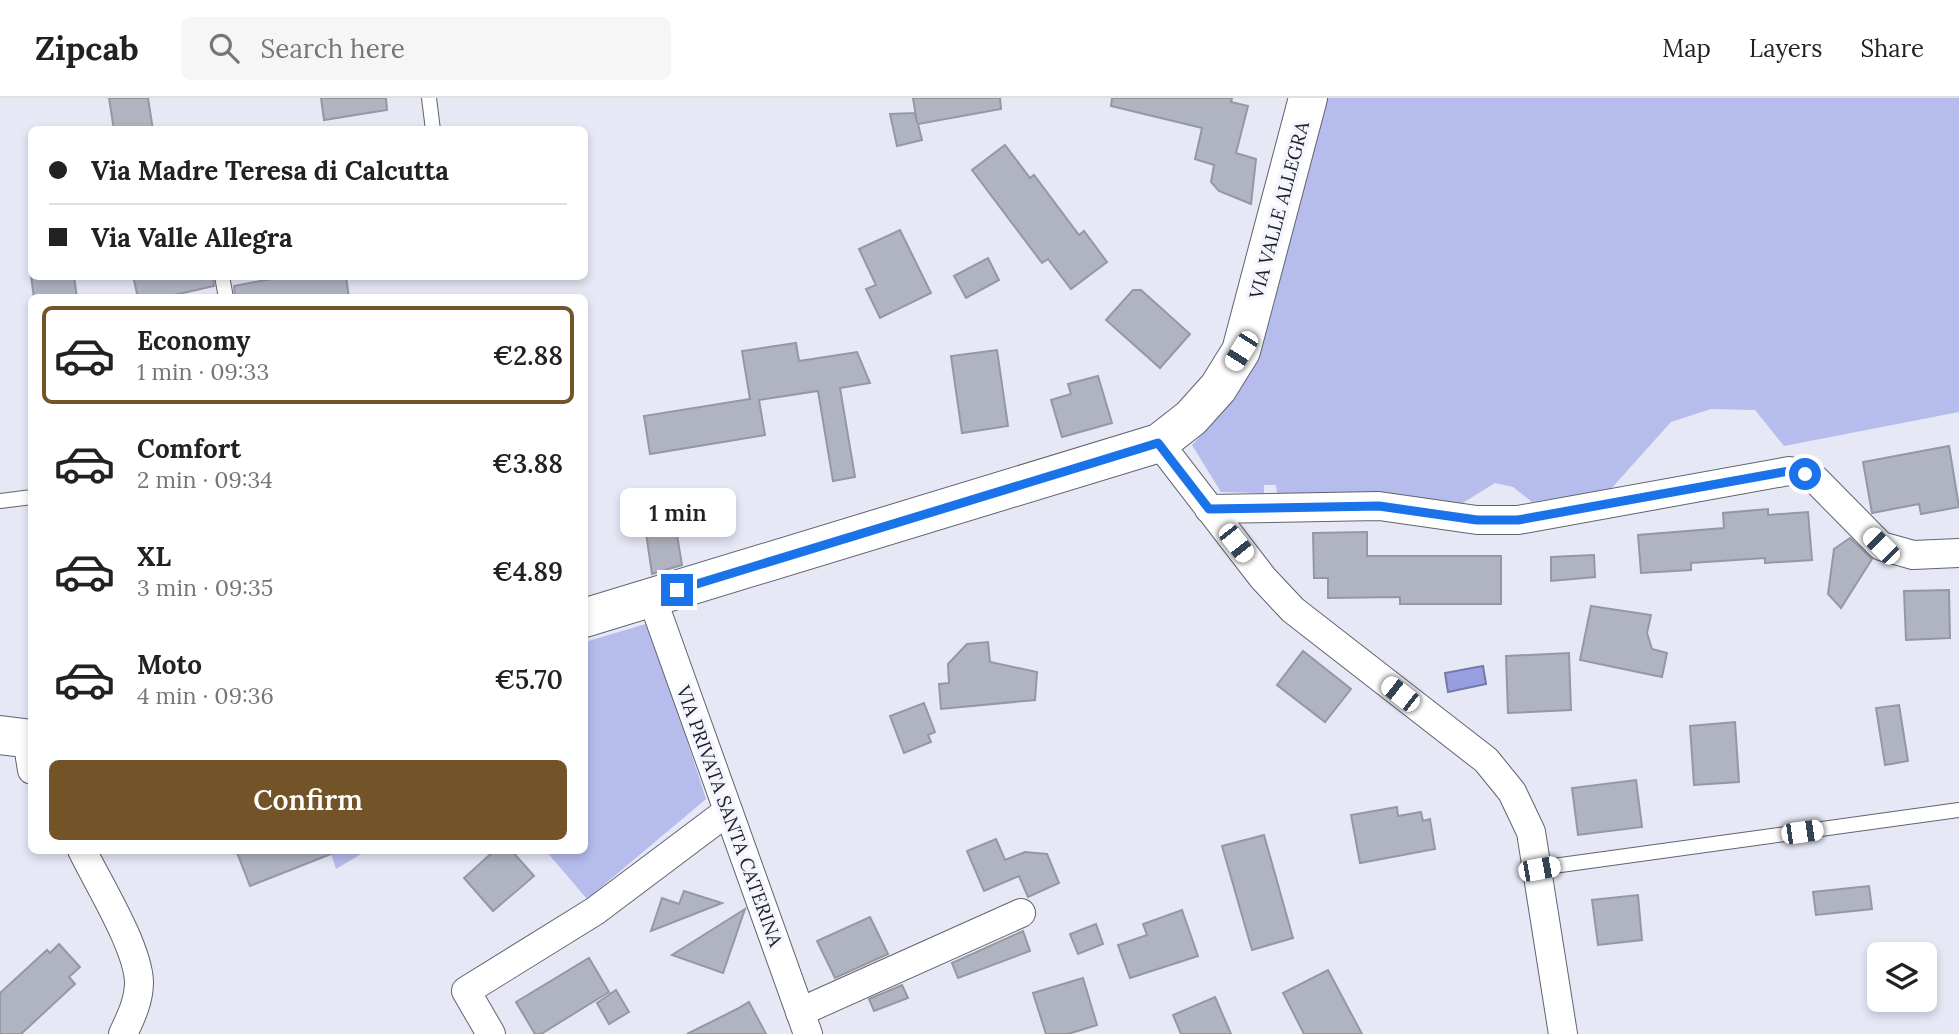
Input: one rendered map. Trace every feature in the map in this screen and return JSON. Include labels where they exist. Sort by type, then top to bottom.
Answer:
[{"type":"main road","name":"VIA VALLE ALLEGRA","points":[[588,617],[1158,443],[1191,418],[1218,388],[1241,351],[1308,98]]},
{"type":"street","points":[[1158,443],[1293,610],[1486,760],[1512,792],[1531,832],[1539,869],[1563,1034]]},
{"type":"street","points":[[1209,509],[1379,506],[1477,520],[1518,520],[1789,471],[1805,474],[1816,481],[1881,546],[1913,555],[1959,553]]},
{"type":"street","name":"VIA PRIVATA SANTA CATERINA","points":[[652,598],[804,1023]]},
{"type":"street","points":[[491,1034],[466,991],[595,911],[727,811]]},
{"type":"street","points":[[84,854],[135,957],[139,981],[137,1002],[123,1034]]},
{"type":"street","points":[[804,1023],[1021,913]]},
{"type":"lane","points":[[429,98],[432,126]]},
{"type":"lane","points":[[0,501],[28,498]]},
{"type":"lane","points":[[1539,869],[1959,810]]},
{"type":"shaded area","points":[[1326,98],[1959,98],[1959,412],[1784,446],[1755,410],[1711,409],[1671,422],[1610,490],[1532,502],[1513,487],[1495,483],[1461,504],[1368,493],[1277,493],[1276,485],[1264,485],[1264,493],[1221,492],[1192,445],[1236,397],[1252,368],[1274,303]]},
{"type":"shaded area","points":[[649,623],[706,799],[587,899],[549,854],[588,854],[588,641]]},
{"type":"shaded area","points":[[1483,666],[1486,684],[1448,692],[1445,673]]},
{"type":"shaded area","points":[[331,854],[361,854],[336,869]]},
{"type":"building","points":[[109,98],[148,98],[152,126],[113,126]]},
{"type":"building","points":[[321,98],[386,98],[387,110],[324,120]]},
{"type":"building","points":[[913,98],[1000,98],[1001,109],[918,124],[922,140],[897,146],[890,114],[915,113],[917,123]]},
{"type":"building","points":[[1112,98],[1232,98],[1231,102],[1248,106],[1236,153],[1256,159],[1251,204],[1219,191],[1211,182],[1214,165],[1195,159],[1202,128],[1111,106]]},
{"type":"building","points":[[1005,145],[1030,178],[1034,175],[1079,235],[1084,231],[1107,262],[1071,289],[1048,259],[1042,263],[972,170]]},
{"type":"building","points":[[900,230],[931,293],[880,318],[866,289],[876,285],[859,249]]},
{"type":"building","points":[[988,258],[999,280],[966,298],[954,276]]},
{"type":"building","points":[[32,280],[75,280],[76,294],[33,294]]},
{"type":"building","points":[[134,280],[213,280],[214,286],[179,294],[137,294]]},
{"type":"building","points":[[266,280],[347,280],[348,294],[235,294],[234,286]]},
{"type":"building","points":[[1133,290],[1141,290],[1190,334],[1160,368],[1106,320]]},
{"type":"building","points":[[796,343],[799,361],[857,352],[870,383],[840,388],[855,477],[833,481],[818,391],[759,400],[765,435],[650,454],[644,416],[750,399],[742,351]]},
{"type":"building","points":[[997,350],[1008,426],[962,433],[951,356]]},
{"type":"building","points":[[1098,376],[1112,423],[1062,437],[1051,400],[1071,394],[1068,384]]},
{"type":"building","points":[[1949,446],[1959,507],[1921,514],[1919,504],[1872,513],[1863,462]]},
{"type":"building","points":[[1768,509],[1768,515],[1808,512],[1812,560],[1765,563],[1765,558],[1691,563],[1691,570],[1641,573],[1638,535],[1724,528],[1723,513]]},
{"type":"building","points":[[676,529],[682,565],[652,574],[646,533]]},
{"type":"building","points":[[1367,532],[1367,556],[1501,556],[1501,604],[1400,604],[1400,597],[1328,598],[1328,578],[1314,578],[1313,533]]},
{"type":"building","points":[[1850,538],[1872,559],[1841,608],[1828,594],[1834,549]]},
{"type":"building","points":[[1594,555],[1595,577],[1551,581],[1551,557]]},
{"type":"building","points":[[1949,590],[1950,638],[1906,640],[1904,591]]},
{"type":"building","points":[[1591,606],[1651,615],[1647,633],[1652,649],[1667,653],[1662,677],[1580,660]]},
{"type":"building","points":[[988,642],[990,662],[1037,672],[1035,700],[941,709],[939,684],[949,683],[948,664],[967,644]]},
{"type":"building","points":[[1303,651],[1351,689],[1325,722],[1277,685]]},
{"type":"building","points":[[1569,653],[1571,710],[1508,713],[1506,656]]},
{"type":"building","points":[[924,703],[935,732],[928,735],[931,742],[904,753],[890,716]]},
{"type":"building","points":[[1899,705],[1908,761],[1885,765],[1876,708]]},
{"type":"building","points":[[1735,722],[1739,782],[1694,785],[1690,726]]},
{"type":"building","points":[[1636,780],[1642,827],[1578,835],[1572,788]]},
{"type":"building","points":[[1397,807],[1398,816],[1421,812],[1423,821],[1430,819],[1435,849],[1360,863],[1351,815]]},
{"type":"building","points":[[1264,835],[1293,938],[1252,950],[1222,846]]},
{"type":"building","points":[[996,839],[1005,860],[1025,852],[1047,854],[1059,883],[1028,897],[1019,876],[984,891],[967,851]]},
{"type":"building","points":[[238,854],[331,854],[250,886]]},
{"type":"building","points":[[491,854],[515,854],[534,876],[493,911],[464,878]]},
{"type":"building","points":[[1869,886],[1872,909],[1816,915],[1813,892]]},
{"type":"building","points":[[684,891],[722,903],[651,931],[662,898],[679,904]]},
{"type":"building","points":[[1638,895],[1642,940],[1598,945],[1592,900]]},
{"type":"building","points":[[745,909],[723,973],[672,955]]},
{"type":"building","points":[[1182,910],[1198,956],[1130,978],[1118,945],[1147,935],[1143,924]]},
{"type":"building","points":[[870,917],[888,954],[835,978],[817,941]]},
{"type":"building","points":[[1096,924],[1103,944],[1078,954],[1070,934]]},
{"type":"building","points":[[1023,931],[1030,951],[958,978],[952,963]]},
{"type":"building","points":[[59,944],[80,967],[69,977],[75,984],[21,1034],[0,1034],[0,993],[47,950],[50,953]]},
{"type":"building","points":[[589,958],[609,992],[541,1034],[535,1034],[516,1002]]},
{"type":"building","points":[[1328,970],[1362,1034],[1304,1034],[1283,993]]},
{"type":"building","points":[[1083,978],[1097,1025],[1068,1034],[1046,1034],[1033,993]]},
{"type":"building","points":[[902,985],[908,998],[874,1011],[869,999]]},
{"type":"building","points":[[616,990],[629,1012],[609,1024],[597,1003]]},
{"type":"building","points":[[1215,997],[1231,1034],[1181,1034],[1173,1015]]},
{"type":"building","points":[[749,1002],[766,1034],[687,1034],[737,1009]]},
{"type":"route","points":[[677,590],[1158,443],[1209,509],[1379,506],[1477,520],[1518,520],[1789,471],[1805,474]]}]
